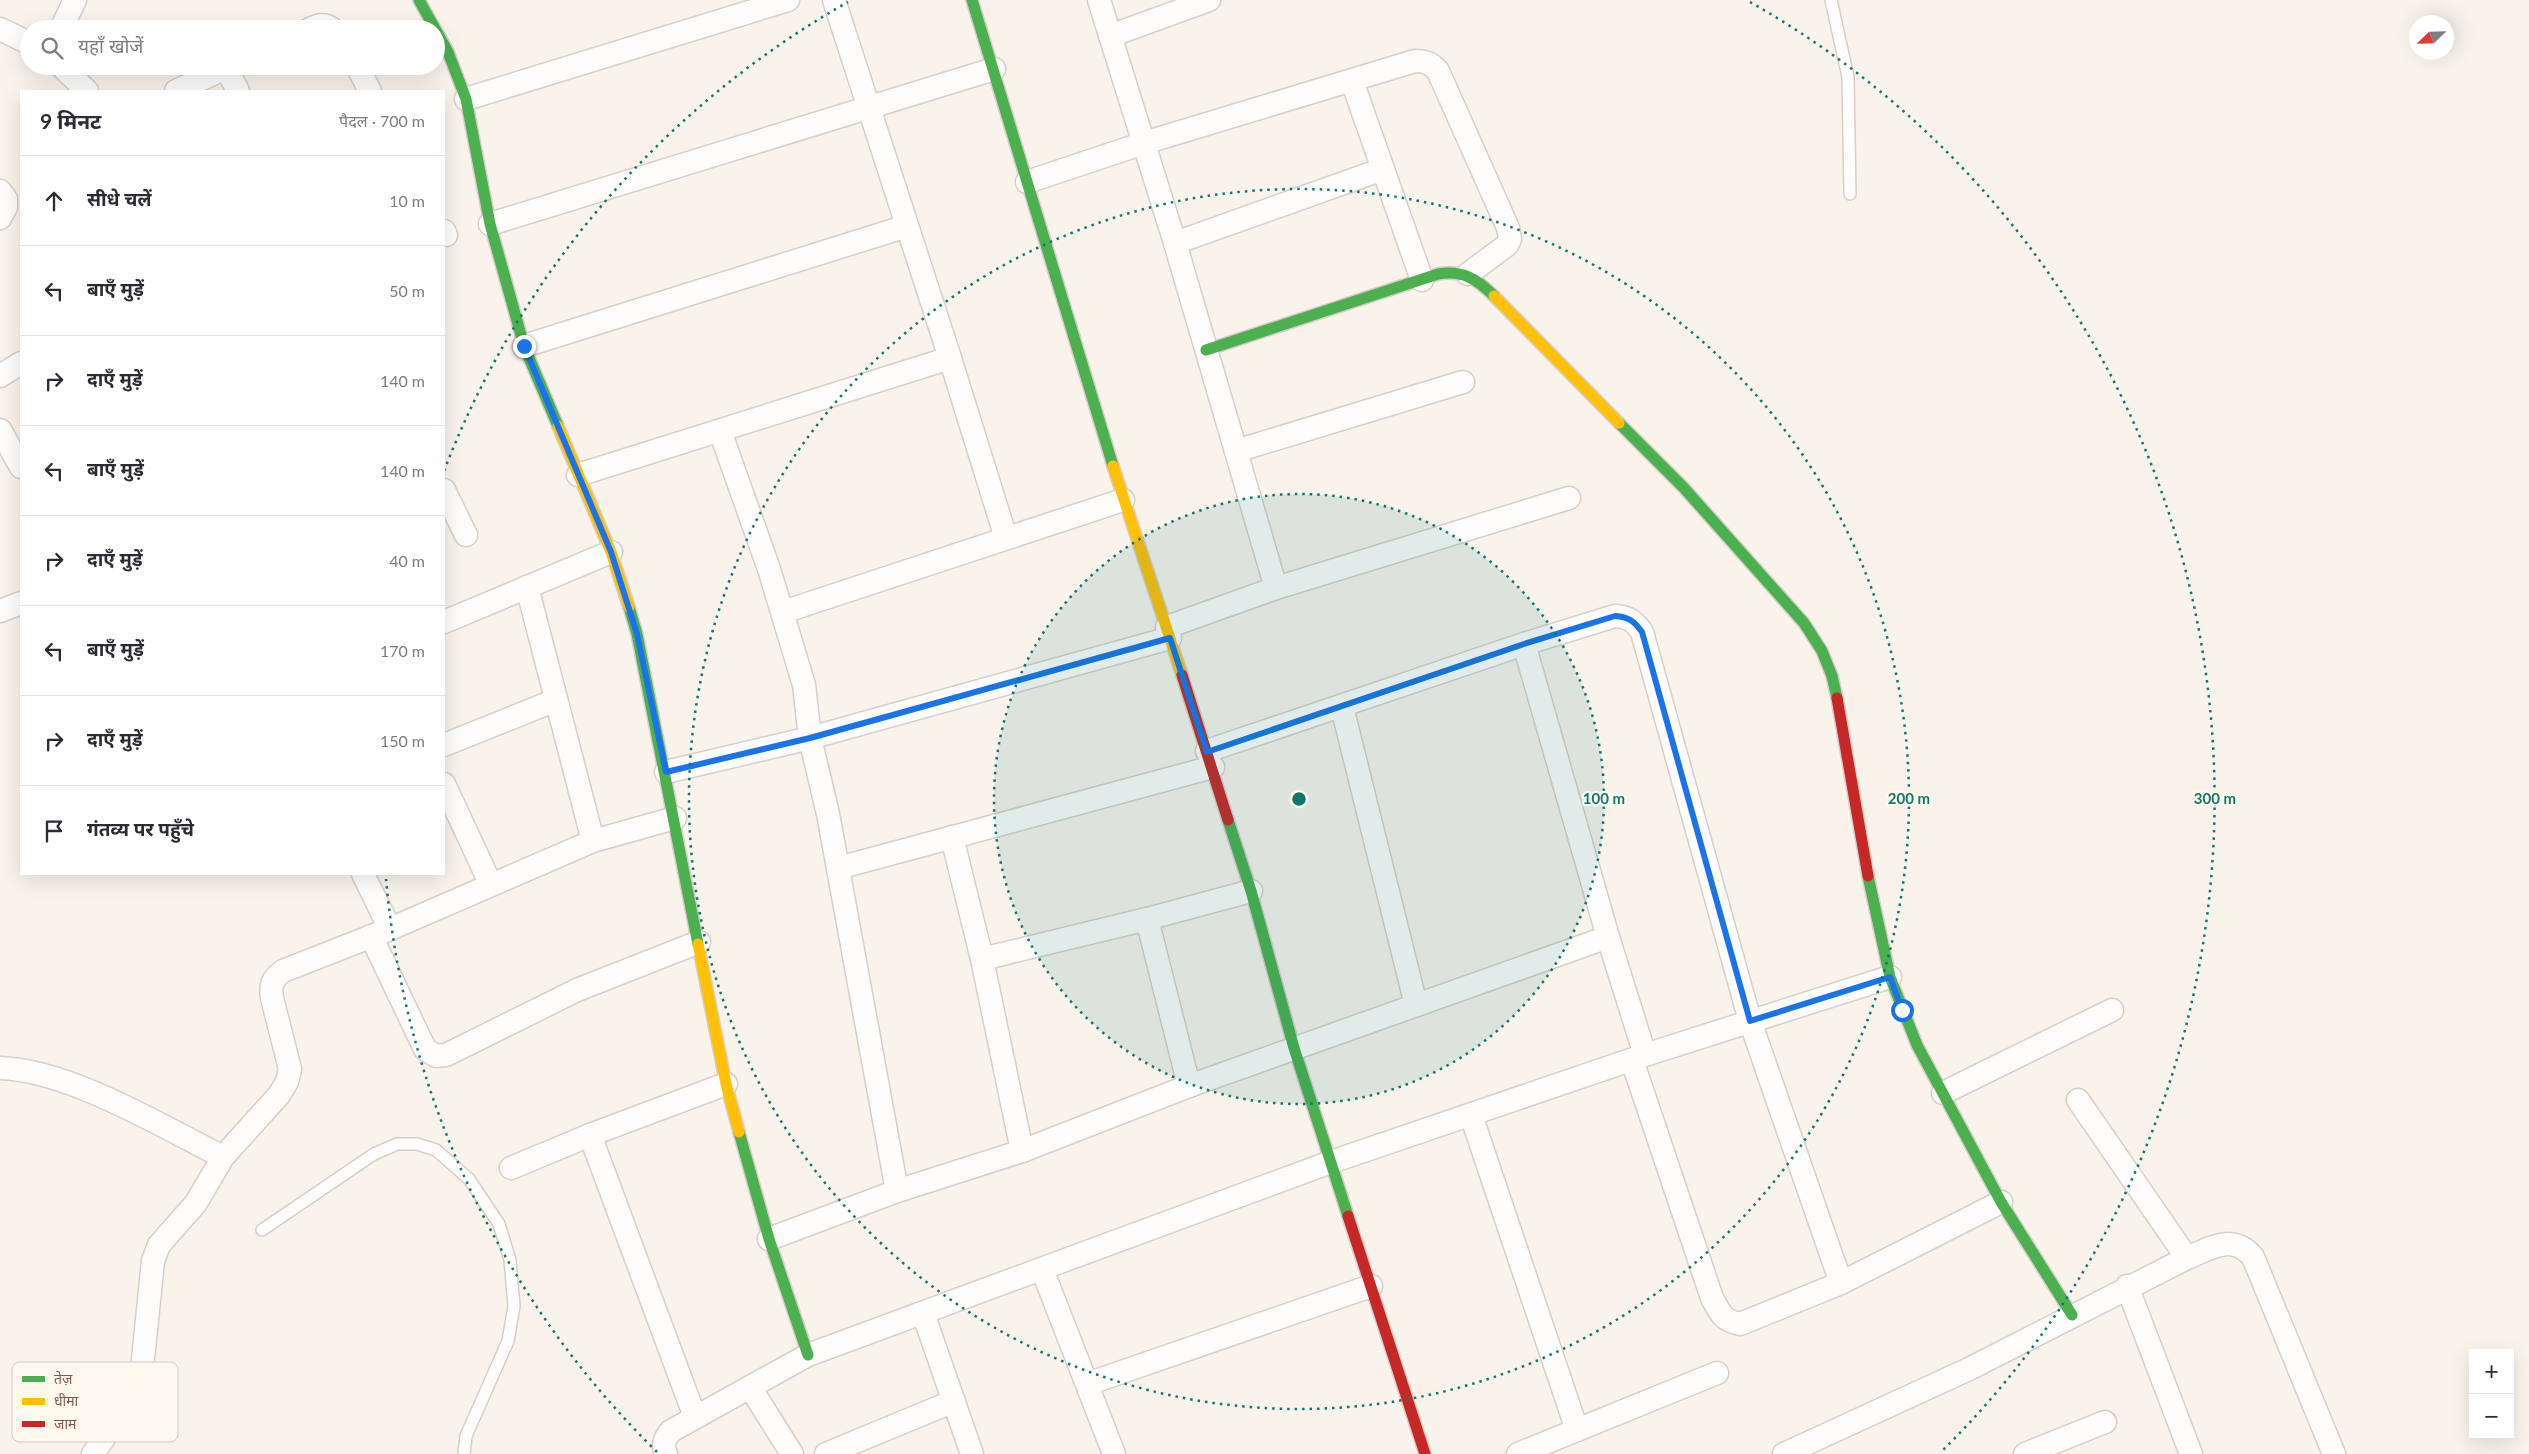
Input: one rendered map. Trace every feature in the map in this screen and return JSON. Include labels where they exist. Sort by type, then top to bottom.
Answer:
[{"type":"street","points":[[65,20],[75,0]]},
{"type":"street","points":[[419,0],[430,20]]},
{"type":"street","points":[[466,100],[788,0]]},
{"type":"street","points":[[834,0],[1006,538]]},
{"type":"street","points":[[972,0],[1122,500],[1210,759],[1251,891],[1294,1048],[1371,1286],[1422,1453]]},
{"type":"street","points":[[1099,0],[1175,243],[1276,588]]},
{"type":"street","points":[[1110,36],[1204,1]]},
{"type":"street","points":[[0,29],[20,39]]},
{"type":"street","points":[[445,47],[466,100],[490,224],[524,346],[611,552],[637,634],[666,772],[726,1084],[769,1240],[808,1355]]},
{"type":"street","points":[[1027,182],[1144,143],[1415,61],[1433,65],[1438,71],[1508,228],[1510,239],[1502,251],[1468,274]]},
{"type":"street","points":[[490,224],[868,106],[994,69]]},
{"type":"street","points":[[70,75],[86,90]]},
{"type":"street","points":[[178,90],[211,75]]},
{"type":"street","points":[[231,75],[238,90]]},
{"type":"street","points":[[361,75],[369,90]]},
{"type":"street","points":[[1352,81],[1422,280]]},
{"type":"street","points":[[1175,243],[1383,168]]},
{"type":"street","points":[[0,191],[6,199],[6,207],[0,218]]},
{"type":"street","points":[[524,346],[907,226]]},
{"type":"street","points":[[1206,350],[1422,280],[1456,271],[1468,274],[1483,285],[1684,488],[1804,623],[1822,651],[1832,676],[1873,906],[1890,977],[1917,1045],[2001,1202],[2072,1315]]},
{"type":"street","points":[[578,475],[950,358]]},
{"type":"street","points":[[0,376],[20,364]]},
{"type":"street","points":[[1236,451],[1463,382]]},
{"type":"street","points":[[0,430],[20,465]]},
{"type":"street","points":[[720,431],[783,612],[804,685],[810,738],[828,814],[897,1191]]},
{"type":"street","points":[[445,492],[466,535]]},
{"type":"street","points":[[666,772],[810,738],[1168,633],[1276,588],[1569,498]]},
{"type":"street","points":[[783,612],[1122,500]]},
{"type":"street","points":[[445,622],[611,552]]},
{"type":"street","points":[[527,587],[593,841]]},
{"type":"street","points":[[0,611],[20,603]]},
{"type":"street","points":[[838,868],[952,838],[1210,759],[1342,707],[1524,644],[1615,616],[1631,620],[1642,632],[1750,1021],[1841,1283]]},
{"type":"street","points":[[1524,644],[1608,937],[1639,1058],[1712,1298],[1720,1314],[1728,1321],[1740,1324],[1841,1283],[2001,1202]]},
{"type":"street","points":[[445,745],[556,700]]},
{"type":"street","points":[[1342,707],[1416,1005]]},
{"type":"street","points":[[445,786],[491,885]]},
{"type":"street","points":[[143,1362],[152,1269],[160,1245],[196,1203],[223,1157],[279,1095],[287,1082],[290,1069],[270,988],[273,978],[283,971],[380,932],[593,841],[675,818]]},
{"type":"street","points":[[952,838],[982,959],[1022,1151]]},
{"type":"street","points":[[364,875],[380,932],[424,1049],[436,1056],[446,1055],[577,990],[699,942]]},
{"type":"street","points":[[982,959],[1147,920],[1251,891]]},
{"type":"street","points":[[1147,920],[1189,1086]]},
{"type":"street","points":[[769,1240],[897,1191],[1022,1151],[1189,1086],[1608,937]]},
{"type":"street","points":[[666,1454],[664,1448],[665,1438],[671,1430],[808,1355],[1331,1162],[1750,1021],[1890,977]]},
{"type":"street","points":[[1943,1093],[2112,1010]]},
{"type":"street","points":[[0,1068],[64,1081],[99,1096],[223,1157]]},
{"type":"street","points":[[512,1168],[590,1135],[726,1084]]},
{"type":"street","points":[[2078,1100],[2187,1258]]},
{"type":"street","points":[[1471,1115],[1577,1430]]},
{"type":"street","points":[[590,1135],[695,1417]]},
{"type":"street","points":[[1784,1454],[1969,1369],[2128,1286],[2187,1258],[2218,1246],[2233,1243],[2245,1248],[2252,1257],[2334,1454]]},
{"type":"street","points":[[1042,1269],[1114,1454]]},
{"type":"street","points":[[1087,1384],[1371,1286]]},
{"type":"street","points":[[2128,1286],[2191,1454]]},
{"type":"street","points":[[923,1314],[972,1454]]},
{"type":"street","points":[[1518,1454],[1717,1373]]},
{"type":"street","points":[[750,1387],[792,1454]]},
{"type":"street","points":[[826,1454],[954,1401]]},
{"type":"street","points":[[2024,1454],[2105,1422]]},
{"type":"street","points":[[93,1454],[101,1442]]},
{"type":"lane","points":[[1831,0],[1848,77],[1850,194]]},
{"type":"lane","points":[[262,1230],[374,1154],[397,1144],[417,1144],[436,1150],[469,1179],[499,1224],[510,1260],[514,1306],[508,1341],[466,1436],[464,1454]]},
{"type":"traffic: fast","points":[[419,0],[430,20]]},
{"type":"traffic: fast","points":[[972,0],[1113,466]]},
{"type":"traffic: fast","points":[[445,47],[466,99],[490,224],[524,346],[558,426]]},
{"type":"traffic: fast","points":[[1206,350],[1438,274],[1455,273],[1469,277],[1494,296]]},
{"type":"traffic: fast","points":[[1619,423],[1684,488],[1804,623],[1822,651],[1832,676],[1837,698]]},
{"type":"traffic: fast","points":[[629,607],[637,634],[698,944]]},
{"type":"traffic: fast","points":[[1228,820],[1251,891],[1294,1048],[1348,1216]]},
{"type":"traffic: fast","points":[[1868,876],[1890,977],[1917,1045],[2001,1202],[2072,1315]]},
{"type":"traffic: fast","points":[[739,1132],[769,1239],[808,1355]]},
{"type":"traffic: slow","points":[[1494,296],[1619,423]]},
{"type":"traffic: slow","points":[[558,426],[611,552],[629,607]]},
{"type":"traffic: slow","points":[[1113,466],[1182,675]]},
{"type":"traffic: slow","points":[[698,944],[726,1084],[739,1132]]},
{"type":"traffic: jam","points":[[1182,675],[1228,820]]},
{"type":"traffic: jam","points":[[1837,698],[1868,876]]},
{"type":"traffic: jam","points":[[1348,1216],[1425,1454]]},
{"type":"route","points":[[524,346],[611,552],[637,634],[666,772],[810,738],[1170,638],[1207,752],[1524,644],[1615,616],[1626,617],[1635,622],[1642,632],[1750,1021],[1890,977],[1902,1010]]}]
